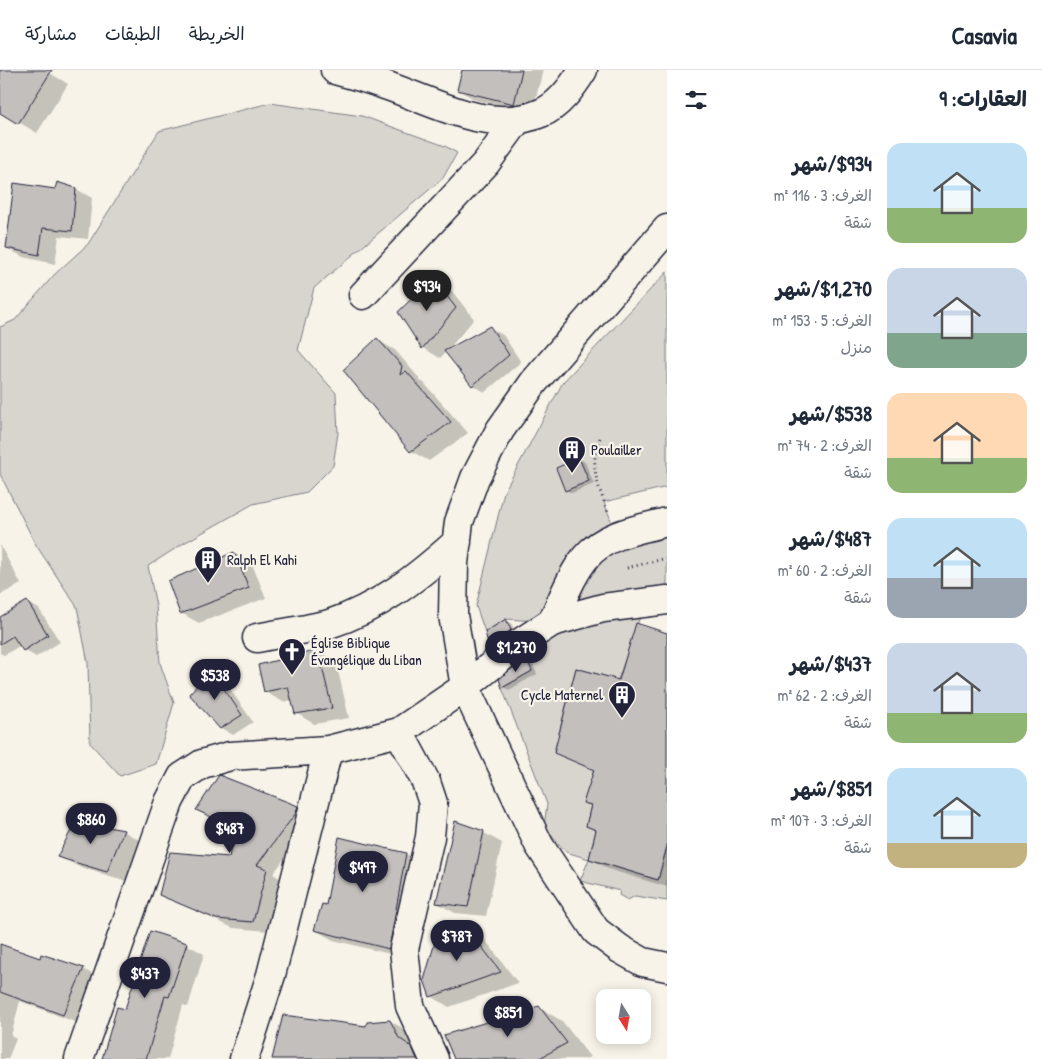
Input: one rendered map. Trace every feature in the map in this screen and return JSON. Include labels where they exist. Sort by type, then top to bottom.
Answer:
[{"type":"street","points":[[335,70],[380,83],[463,113],[487,118],[518,119],[542,113],[563,97],[583,70]]},
{"type":"street","points":[[363,296],[473,178],[518,119]]},
{"type":"street","points":[[667,229],[534,382],[500,430],[475,478],[459,522],[456,542],[453,614],[465,687],[539,845],[596,931],[643,962],[667,967]]},
{"type":"street","points":[[552,622],[587,556],[601,544],[616,536],[667,522]]},
{"type":"street","points":[[257,638],[328,624],[362,612],[422,573],[456,542]]},
{"type":"street","points":[[79,1059],[169,802],[182,777],[202,764],[230,756],[328,750],[399,732],[465,687],[518,644],[552,622],[603,608],[667,600]]},
{"type":"street","points":[[399,732],[426,782],[433,803],[430,837],[404,949],[410,1006],[434,1059]]},
{"type":"street","points":[[244,1059],[271,975],[328,750]]},
{"type":"path","points":[[600,438],[594,452],[595,476],[616,536]]},
{"type":"path","points":[[628,568],[667,558]]},
{"type":"shaded area","points":[[270,103],[362,116],[445,146],[457,153],[443,178],[314,288],[298,350],[336,393],[338,433],[333,466],[307,492],[253,504],[184,543],[148,566],[156,606],[160,663],[174,703],[156,764],[120,776],[90,743],[88,663],[77,607],[36,545],[0,474],[0,327],[15,320],[54,275],[88,244],[159,131]]},
{"type":"shaded area","points":[[667,272],[667,487],[604,502],[617,536],[667,522],[667,600],[645,602],[618,680],[576,668],[554,752],[595,766],[584,803],[591,805],[586,826],[596,830],[589,859],[566,852],[544,827],[547,804],[502,688],[532,671],[518,644],[551,622],[506,619],[485,632],[476,606],[504,492],[563,382]]},
{"type":"shaded area","points":[[667,846],[667,901],[635,896],[628,900],[619,895],[620,891],[580,881],[589,859],[658,880]]},
{"type":"building","points":[[0,70],[52,70],[18,124],[0,113]]},
{"type":"building","points":[[462,70],[522,70],[514,104],[457,90]]},
{"type":"building","points":[[57,182],[76,188],[72,231],[43,228],[39,255],[6,248],[14,183],[55,189]]},
{"type":"building","points":[[433,278],[456,308],[422,349],[398,312]]},
{"type":"building","points":[[490,326],[509,355],[472,386],[444,351]]},
{"type":"building","points":[[377,338],[402,366],[400,375],[406,371],[451,422],[410,452],[343,370]]},
{"type":"building","name":"Poulailler","points":[[579,458],[589,481],[565,491],[556,468]]},
{"type":"building","name":"Ralph El Kahi","points":[[234,552],[249,588],[180,614],[168,581]]},
{"type":"building","points":[[27,601],[48,635],[23,651],[13,636],[0,644],[0,617]]},
{"type":"building","points":[[506,619],[511,630],[489,647],[485,632]]},
{"type":"building","name":"Cycle Maternel","points":[[636,623],[667,633],[667,846],[658,880],[589,859],[596,830],[586,826],[591,805],[583,803],[594,770],[554,753],[576,668],[619,680]]},
{"type":"building","name":"Église Biblique Évangélique du Liban","points":[[318,650],[332,708],[295,714],[288,687],[264,692],[258,665]]},
{"type":"building","points":[[526,657],[532,671],[502,688],[499,679]]},
{"type":"building","points":[[211,670],[242,715],[220,729],[189,694]]},
{"type":"building","points":[[219,775],[298,806],[296,813],[257,865],[267,869],[253,922],[216,919],[159,895],[170,852],[229,857],[235,828],[196,810]]},
{"type":"building","points":[[76,821],[124,830],[107,872],[57,857]]},
{"type":"building","points":[[455,821],[484,831],[468,907],[436,903]]},
{"type":"building","points":[[339,837],[406,853],[389,949],[314,930],[322,904],[326,905]]},
{"type":"building","points":[[465,925],[501,972],[430,997],[424,980],[438,932]]},
{"type":"building","points":[[150,931],[187,943],[169,997],[165,996],[146,1059],[102,1059],[117,1007],[125,1009]]},
{"type":"building","points":[[0,944],[40,958],[41,954],[84,968],[63,1015],[0,992]]},
{"type":"building","points":[[539,1006],[567,1043],[538,1059],[454,1059],[444,1035]]},
{"type":"building","points":[[283,1015],[366,1026],[367,1022],[390,1020],[399,1038],[412,1047],[417,1059],[272,1059]]},
{"type":"place","name":"Poulailler","points":[[572,474]]},
{"type":"place","name":"Ralph El Kahi","points":[[208,584]]},
{"type":"place","name":"Église Biblique Évangélique du Liban","points":[[292,676]]},
{"type":"place","name":"Cycle Maternel","points":[[622,719]]}]
